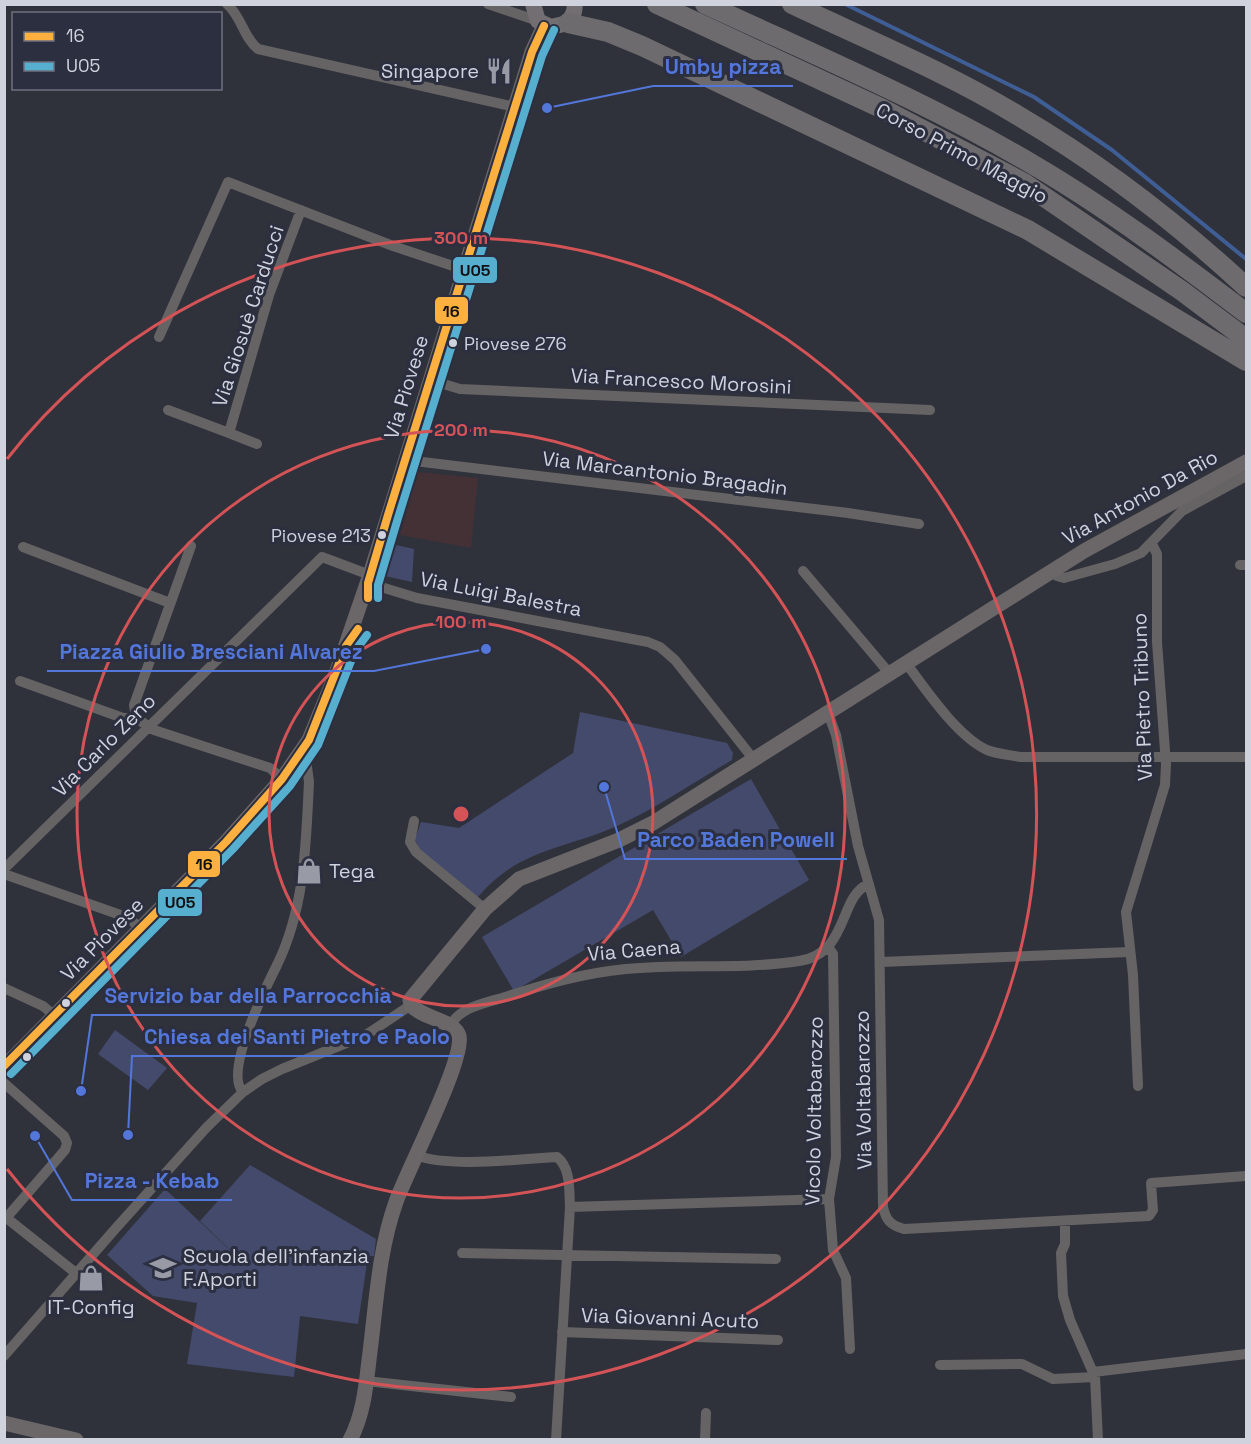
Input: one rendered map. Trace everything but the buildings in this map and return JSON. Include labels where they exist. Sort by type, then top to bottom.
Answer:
[{"type":"highway","name":"Corso Primo Maggio","points":[[657,4],[880,108],[1024,183],[1182,291],[1246,339]]},
{"type":"highway","name":"Corso Primo Maggio","points":[[705,4],[891,89],[1037,167],[1135,231],[1246,313]]},
{"type":"highway","points":[[792,4],[957,82],[1046,132],[1131,191],[1246,288]]},
{"type":"highway","points":[[571,14],[1029,230],[1246,361]]},
{"type":"main road","points":[[538,17],[561,26],[571,14]]},
{"type":"street","points":[[227,4],[236,15],[250,43],[258,49],[515,107]]},
{"type":"street","points":[[488,4],[538,17]]},
{"type":"street","name":"Via Piovese","points":[[4,1067],[226,842],[282,778],[298,757],[319,720],[370,575],[406,460],[532,52],[538,17]]},
{"type":"street","name":"Via Giosuè Carducci","points":[[159,337],[228,182],[393,246],[465,270]]},
{"type":"street","name":"Via Giosuè Carducci","points":[[229,433],[269,295],[301,210]]},
{"type":"street","name":"Via Francesco Morosini","points":[[430,380],[460,389],[930,410]]},
{"type":"street","name":"Via Giosuè Carducci","points":[[168,410],[257,444]]},
{"type":"street","name":"Via Marcantonio Bragadin","points":[[406,460],[870,516],[919,524]]},
{"type":"street","name":"Via Antonio Da Rio","points":[[411,1005],[412,996],[458,945],[485,909],[519,879],[635,832],[718,784],[1054,570],[1151,512],[1246,462]]},
{"type":"street","name":"Via Antonio Da Rio","points":[[1054,570],[1057,576],[1064,578],[1115,564],[1141,553],[1152,544],[1171,519],[1246,476]]},
{"type":"street","name":"Via Pietro Tribuno","points":[[1138,1086],[1127,905],[1162,797],[1165,757],[1157,642],[1157,554],[1152,544]]},
{"type":"street","points":[[136,718],[134,705],[191,546]]},
{"type":"street","points":[[23,547],[170,603]]},
{"type":"street","name":"Via Carlo Zeno","points":[[4,869],[322,557],[370,575]]},
{"type":"street","points":[[803,571],[890,674]]},
{"type":"street","name":"Via Luigi Balestra","points":[[370,575],[381,587],[417,598],[648,642],[660,647],[675,660],[755,760]]},
{"type":"street","points":[[906,663],[953,721],[968,736],[988,750],[1020,757],[1246,757]]},
{"type":"street","points":[[20,681],[123,717],[136,718],[148,727],[270,768],[282,778]]},
{"type":"street","name":"Via Voltabarozzo","points":[[828,713],[836,735],[858,846],[879,920],[883,1207],[886,1219],[893,1226],[904,1229],[1149,1216],[1153,1209],[1151,1183],[1246,1176]]},
{"type":"street","points":[[243,1092],[237,1081],[244,1046],[260,998],[278,962],[299,906],[309,782],[307,767],[298,757]]},
{"type":"street","points":[[414,821],[411,842],[416,852],[485,909]]},
{"type":"street","points":[[4,874],[129,918],[141,928]]},
{"type":"street","points":[[829,948],[855,898],[864,886],[869,884]]},
{"type":"street","name":"Via Caena","points":[[451,1025],[459,1013],[567,978],[626,969],[782,963],[812,958],[829,948]]},
{"type":"street","name":"Vicolo Voltabarozzo","points":[[829,948],[833,954],[837,1075],[836,1157],[829,1199],[833,1250],[846,1278],[850,1349]]},
{"type":"street","points":[[880,962],[1129,952]]},
{"type":"street","points":[[4,988],[43,1006],[55,1016]]},
{"type":"street","points":[[4,1356],[206,1128],[243,1092],[262,1078],[366,1035],[411,1005],[424,1016],[451,1025],[459,1036],[459,1046],[450,1076],[395,1204],[387,1233],[361,1412],[350,1440]]},
{"type":"street","points":[[4,1083],[64,1136],[67,1143],[65,1150],[6,1216],[77,1274]]},
{"type":"street","name":"Via Giovanni Acuto","points":[[416,1155],[432,1160],[487,1161],[557,1157],[564,1163],[568,1176],[570,1207],[556,1440]]},
{"type":"street","points":[[570,1207],[829,1199]]},
{"type":"street","points":[[1065,1221],[1065,1244],[1061,1253],[1063,1296],[1070,1320],[1094,1374],[1098,1440]]},
{"type":"street","points":[[462,1253],[567,1257],[776,1259]]},
{"type":"street","name":"Via Giovanni Acuto","points":[[562,1332],[778,1340]]},
{"type":"street","points":[[940,1365],[1022,1364],[1053,1379],[1246,1354]]},
{"type":"street","points":[[366,1381],[511,1397]]},
{"type":"street","points":[[705,1440],[706,1413]]},
{"type":"street","points":[[4,1423],[67,1439]]},
{"type":"shaded area","points":[[418,472],[478,478],[471,548],[400,535]]},
{"type":"shaded area","points":[[396,545],[414,549],[412,582],[385,576]]},
{"type":"shaded area","points":[[580,712],[727,743],[733,753],[732,760],[632,819],[542,853],[508,869],[477,898],[419,849],[415,839],[421,822],[459,828],[573,753]]},
{"type":"shaded area","points":[[751,779],[809,880],[681,957],[653,910],[514,991],[482,937]]},
{"type":"shaded area","points":[[115,1030],[167,1068],[148,1090],[98,1054]]},
{"type":"shaded area","points":[[250,1165],[376,1239],[374,1256],[368,1256],[358,1324],[300,1316],[294,1377],[187,1364],[197,1303],[153,1296],[107,1255],[165,1189],[251,1270],[200,1221]]},
{"type":"waterway","points":[[845,4],[1034,97],[1112,150],[1246,259]]},
{"type":"transit line","name":"16","points":[[368,598],[368,583],[388,515],[532,52],[544,26]]},
{"type":"transit line","name":"U05","points":[[378,598],[378,585],[398,518],[542,56],[554,30]]},
{"type":"transit line","name":"16","points":[[4,1066],[226,842],[282,779],[309,740],[346,646],[358,629]]},
{"type":"transit line","name":"U05","points":[[11,1074],[233,849],[290,786],[318,745],[355,651],[367,635]]},
{"type":"place","name":"Singapore","points":[[499,71]]},
{"type":"place","name":"Umby pizza","points":[[547,108]]},
{"type":"place","name":"Piovese 276","points":[[453,343]]},
{"type":"place","name":"Piovese 213","points":[[382,535]]},
{"type":"place","name":"Piazza Giulio Bresciani Alvarez","points":[[486,649]]},
{"type":"place","name":"Parco Baden Powell","points":[[604,787]]},
{"type":"place","name":"Tega","points":[[309,871]]},
{"type":"place","name":"Servizio bar della Parrocchia","points":[[81,1091]]},
{"type":"place","name":"Chiesa dei Santi Pietro e Paolo","points":[[128,1135]]},
{"type":"place","name":"Pizza - Kebab","points":[[35,1136]]},
{"type":"place","name":"Scuola dell'infanzia F.Aporti","points":[[163,1268]]},
{"type":"place","name":"IT-Config","points":[[91,1278]]}]
